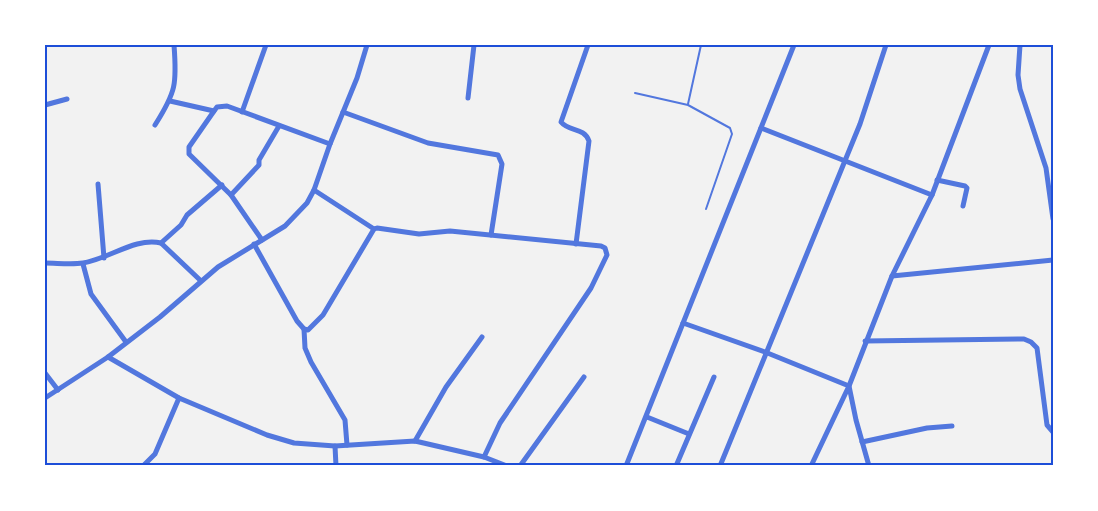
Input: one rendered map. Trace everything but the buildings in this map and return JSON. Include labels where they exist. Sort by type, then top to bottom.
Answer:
[{"type":"street","points":[[155,125],[170,101],[174,88],[174,45]]},
{"type":"street","points":[[242,112],[266,45]]},
{"type":"street","points":[[45,398],[108,357],[160,317],[200,280],[285,226],[307,203],[357,78],[367,45]]},
{"type":"street","points":[[468,98],[474,45]]},
{"type":"street","points":[[576,244],[589,141],[584,133],[564,126],[561,122],[588,45]]},
{"type":"street","points":[[626,466],[794,45]]},
{"type":"street","points":[[720,466],[843,160],[860,124],[886,45]]},
{"type":"street","points":[[811,466],[849,386],[865,340],[892,276],[932,195],[989,45]]},
{"type":"street","points":[[1020,45],[1018,75],[1020,89],[1046,168],[1053,219]]},
{"type":"street","points":[[45,105],[67,99]]},
{"type":"street","points":[[170,101],[214,111]]},
{"type":"street","points":[[262,240],[231,195],[188,151],[214,111],[221,106],[330,144]]},
{"type":"street","points":[[343,112],[428,143],[498,155],[502,164],[491,236]]},
{"type":"street","points":[[231,195],[259,165],[259,160],[279,126]]},
{"type":"street","points":[[761,128],[932,195]]},
{"type":"street","points":[[937,180],[965,186],[967,188],[963,206]]},
{"type":"street","points":[[98,184],[104,258]]},
{"type":"street","points":[[161,243],[181,225],[187,215],[222,185]]},
{"type":"street","points":[[314,190],[374,229],[419,234],[450,231],[605,248],[607,255],[591,288],[500,423],[484,457]]},
{"type":"street","points":[[304,330],[312,327],[322,315],[374,229]]},
{"type":"street","points":[[45,263],[82,264],[150,241],[161,243],[200,280]]},
{"type":"street","points":[[254,244],[304,330],[305,348],[311,362],[345,420],[347,445]]},
{"type":"street","points":[[892,276],[1053,260]]},
{"type":"street","points":[[82,264],[91,294],[126,342]]},
{"type":"street","points":[[683,323],[765,352],[849,386]]},
{"type":"street","points":[[415,441],[446,387],[482,337]]},
{"type":"street","points":[[865,340],[1024,339],[1031,342],[1037,348],[1047,425],[1053,432]]},
{"type":"street","points":[[108,357],[179,398],[267,435],[294,443],[334,446],[415,441],[484,457],[507,466]]},
{"type":"street","points":[[45,373],[58,390]]},
{"type":"street","points":[[520,466],[584,377]]},
{"type":"street","points":[[675,466],[714,377]]},
{"type":"street","points":[[849,386],[870,466]]},
{"type":"street","points":[[142,466],[155,454],[179,398]]},
{"type":"street","points":[[646,417],[689,434]]},
{"type":"street","points":[[862,442],[927,428],[952,426]]},
{"type":"street","points":[[334,446],[336,466]]},
{"type":"lane","points":[[688,105],[701,45]]},
{"type":"lane","points":[[635,93],[688,105],[730,128],[732,134],[706,209]]}]
